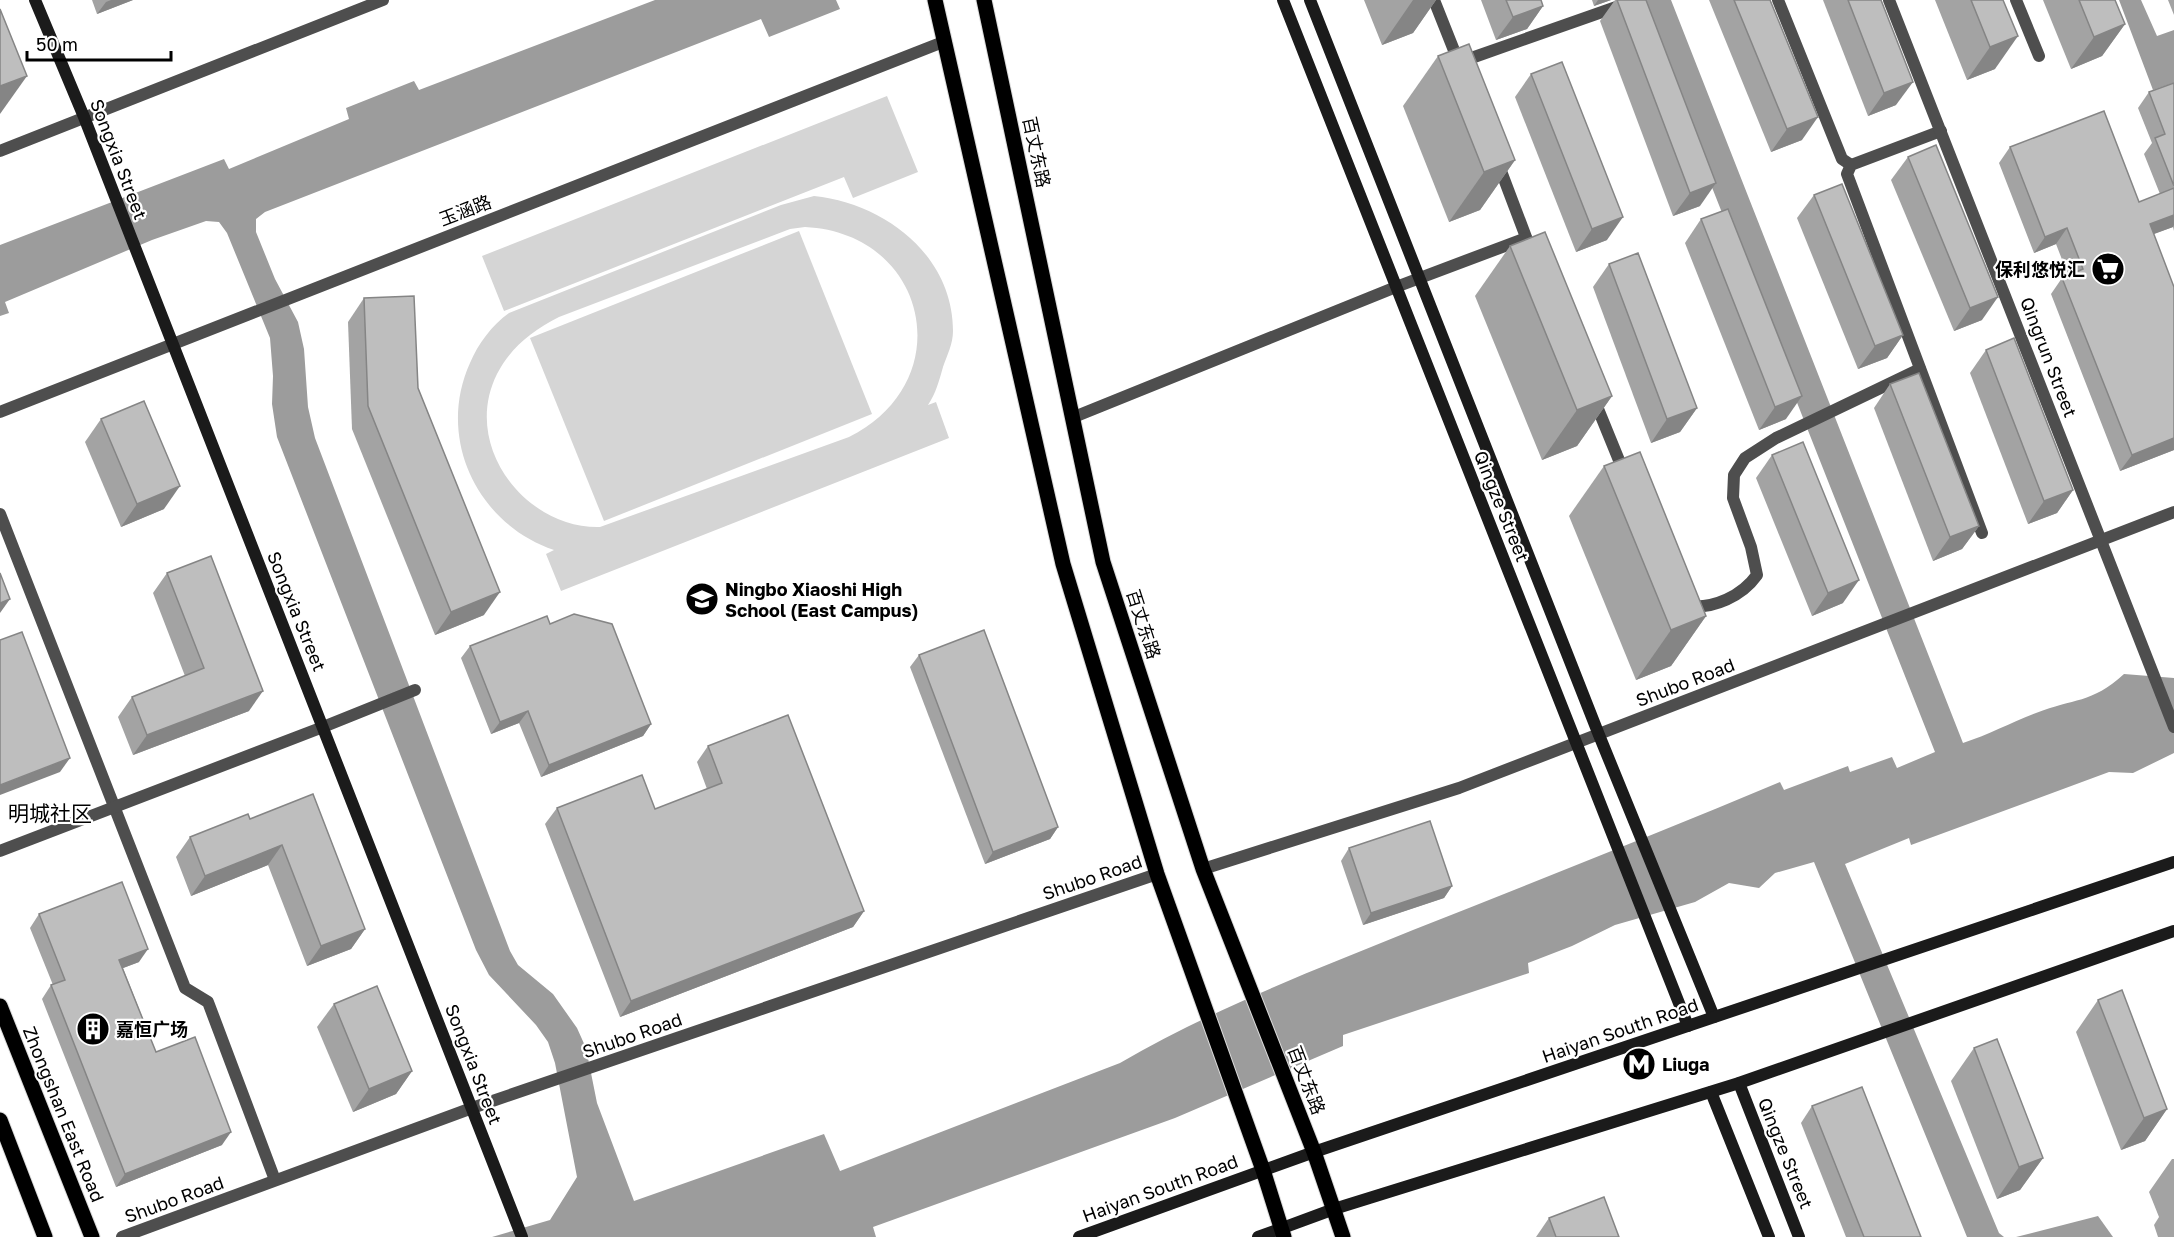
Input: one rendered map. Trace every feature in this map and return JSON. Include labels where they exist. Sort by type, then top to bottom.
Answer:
[{"type":"main road","points":[[935,0],[1063,564],[1157,874],[1263,1170],[1283,1233]]},
{"type":"main road","name":"百丈东路","points":[[984,0],[1103,562],[1203,869],[1314,1152],[1343,1237]]},
{"type":"main road","name":"Zhongshan East Road","points":[[0,1006],[92,1237]]},
{"type":"main road","points":[[0,1120],[45,1237]]},
{"type":"street","name":"Songxia Street","points":[[35,0],[84,117],[522,1237]]},
{"type":"street","points":[[0,151],[383,0]]},
{"type":"street","name":"Qingze Street","points":[[1283,0],[1688,1026]]},
{"type":"street","name":"Qingze Street","points":[[1310,0],[1599,735],[1714,1017]]},
{"type":"street","points":[[1434,0],[1461,67],[1636,0]]},
{"type":"street","points":[[1778,0],[1842,159],[1851,165]]},
{"type":"street","name":"Qingrun Street","points":[[1889,0],[2174,727]]},
{"type":"street","points":[[2016,0],[2038,56]]},
{"type":"street","name":"玉涵路","points":[[0,412],[943,42]]},
{"type":"street","points":[[1941,131],[1851,165],[1847,174],[1982,533]]},
{"type":"street","points":[[1492,150],[1537,264]]},
{"type":"street","points":[[1074,417],[1396,287],[1526,238]]},
{"type":"street","points":[[1680,597],[1687,606],[1700,607],[1729,599],[1748,587],[1757,575],[1751,548],[1733,498],[1734,475],[1745,458],[1776,438],[1920,369]]},
{"type":"street","points":[[1591,392],[1632,490]]},
{"type":"street","name":"Shubo Road","points":[[1203,869],[1459,788],[2102,542],[2174,512]]},
{"type":"street","points":[[0,514],[185,988],[208,1002],[276,1180]]},
{"type":"street","points":[[0,851],[416,690]]},
{"type":"street","name":"Haiyan South Road","points":[[1079,1237],[1314,1152],[2174,862]]},
{"type":"street","name":"Shubo Road","points":[[122,1237],[472,1108],[1157,874]]},
{"type":"street","points":[[1258,1237],[1283,1233],[1334,1209],[1738,1083],[2174,931]]},
{"type":"street","name":"Qingze Street","points":[[1738,1083],[1799,1237]]},
{"type":"street","points":[[1710,1092],[1769,1237]]},
{"type":"shaded area","points":[[655,0],[836,0],[840,9],[769,37],[761,19],[265,212],[256,219],[256,232],[275,279],[298,322],[304,349],[308,407],[315,438],[510,951],[518,965],[553,994],[577,1028],[586,1048],[597,1103],[634,1201],[824,1134],[840,1171],[1120,1063],[1191,1025],[1301,975],[1780,782],[1784,790],[1848,766],[1850,772],[1892,757],[1897,768],[1935,752],[1638,0],[1671,0],[1963,743],[2049,708],[2092,696],[2124,674],[2174,678],[2174,753],[2133,773],[2109,772],[1911,845],[1909,838],[1845,864],[1999,1233],[2004,1237],[1967,1237],[1814,862],[1775,873],[1759,888],[1729,883],[1695,902],[1615,925],[1572,946],[1528,963],[1529,973],[1343,1035],[1343,1046],[1175,1118],[873,1227],[876,1237],[492,1237],[550,1220],[577,1177],[555,1063],[548,1042],[536,1025],[489,975],[476,950],[277,437],[272,404],[273,376],[270,338],[227,233],[219,222],[206,221],[152,240],[5,302],[9,313],[0,316],[0,245],[224,159],[229,169],[349,119],[346,108],[414,81],[419,90]]},
{"type":"shaded area","points":[[2119,0],[2141,0],[2157,36],[2174,30],[2174,83],[2153,90]]},
{"type":"shaded area","points":[[887,96],[918,172],[853,198],[844,177],[504,311],[482,256]]},
{"type":"shaded area","points":[[814,196],[865,209],[889,222],[910,238],[927,257],[941,279],[950,304],[953,336],[939,382],[928,405],[936,402],[949,438],[561,591],[546,554],[554,550],[527,538],[504,520],[485,499],[470,475],[461,448],[458,420],[461,392],[477,349],[491,329],[509,313],[781,205]],"holes":[[[805,227],[847,235],[880,254],[903,281],[915,313],[917,348],[907,381],[884,412],[849,437],[600,527],[573,524],[548,514],[525,498],[507,478],[494,455],[488,429],[488,401],[497,374],[503,364],[531,334],[559,317],[790,229]]]},
{"type":"shaded area","points":[[799,231],[872,414],[604,521],[530,338]]},
{"type":"shaded area","points":[[2098,1216],[2113,1237],[2016,1237]]},
{"type":"building","points":[[1506,0],[1541,0],[1543,6],[1513,17]]},
{"type":"building","points":[[1617,0],[1646,0],[1716,183],[1690,193]]},
{"type":"building","points":[[1734,0],[1770,0],[1818,117],[1787,129]]},
{"type":"building","points":[[1848,0],[1881,0],[1913,82],[1884,93]]},
{"type":"building","points":[[1971,0],[2003,0],[2018,36],[1990,47]]},
{"type":"building","points":[[2079,0],[2115,0],[2125,24],[2094,37]]},
{"type":"building","points":[[0,9],[27,76],[0,86]]},
{"type":"building","points":[[1469,44],[1515,160],[1484,172],[1438,56]]},
{"type":"building","points":[[1562,62],[1623,217],[1592,229],[1531,74]]},
{"type":"building","points":[[2174,83],[2174,186],[2155,138],[2165,134],[2149,92]]},
{"type":"building","name":"保利悠悦汇","points":[[2104,111],[2139,202],[2174,188],[2174,215],[2150,224],[2174,287],[2174,438],[2132,455],[2062,278],[2083,269],[2067,228],[2045,237],[2010,147]]},
{"type":"building","points":[[1936,145],[1998,297],[1970,308],[1908,157]]},
{"type":"building","points":[[1842,184],[1903,335],[1875,346],[1814,195]]},
{"type":"building","points":[[1728,209],[1802,396],[1775,407],[1701,219]]},
{"type":"building","points":[[1545,232],[1612,396],[1577,410],[1510,246]]},
{"type":"building","points":[[1638,253],[1697,408],[1667,419],[1609,264]]},
{"type":"building","points":[[414,296],[418,388],[500,592],[451,612],[368,406],[364,298]]},
{"type":"building","points":[[2014,338],[2073,490],[2044,501],[1986,350]]},
{"type":"building","points":[[1919,373],[1979,526],[1950,537],[1890,384]]},
{"type":"building","points":[[144,401],[180,486],[137,504],[101,419]]},
{"type":"building","points":[[1803,442],[1859,580],[1828,593],[1772,455]]},
{"type":"building","points":[[1640,452],[1706,616],[1671,630],[1604,466]]},
{"type":"building","points":[[211,556],[263,691],[147,735],[132,697],[204,668],[167,573]]},
{"type":"building","points":[[0,573],[10,599],[0,603]]},
{"type":"building","points":[[574,614],[612,624],[651,724],[549,765],[528,711],[500,722],[470,646],[547,616],[550,624]]},
{"type":"building","points":[[984,630],[1058,827],[993,852],[919,655]]},
{"type":"building","points":[[22,632],[70,758],[0,785],[0,640]]},
{"type":"building","points":[[788,715],[864,911],[631,1001],[557,808],[642,775],[655,809],[722,783],[708,746]]},
{"type":"building","points":[[313,794],[365,929],[321,946],[282,845],[205,876],[190,837],[248,814],[250,819]]},
{"type":"building","points":[[1430,821],[1452,886],[1371,913],[1349,848]]},
{"type":"building","points":[[122,882],[148,949],[119,960],[156,1052],[195,1037],[231,1132],[125,1174],[51,985],[65,980],[39,914]]},
{"type":"building","points":[[377,986],[412,1071],[369,1089],[334,1004]]},
{"type":"building","points":[[2122,990],[2167,1109],[2144,1118],[2098,1000]]},
{"type":"building","points":[[1997,1039],[2043,1158],[2019,1167],[1974,1048]]},
{"type":"building","points":[[1862,1087],[1921,1237],[1864,1237],[1812,1106]]},
{"type":"building","points":[[1604,1197],[1619,1237],[1556,1237],[1549,1218]]},
{"type":"place","name":"保利悠悦汇","points":[[2108,269]]},
{"type":"place","name":"Ningbo Xiaoshi High School (East Campus)","points":[[702,599]]},
{"type":"place","name":"嘉恒广场","points":[[93,1029]]},
{"type":"place","name":"Liuga","points":[[1639,1064]]},
{"type":"district","name":"明城社区","points":[[50,813]]}]
